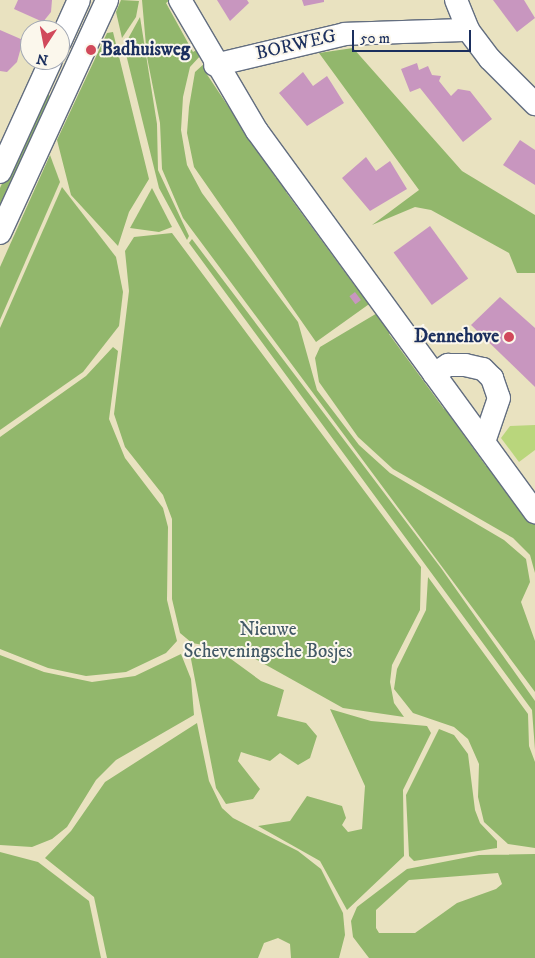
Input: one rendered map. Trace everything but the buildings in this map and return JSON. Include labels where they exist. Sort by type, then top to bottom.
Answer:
[{"type":"street","points":[[70,21],[80,0]]},
{"type":"street","points":[[0,233],[107,0]]},
{"type":"street","points":[[180,0],[215,65],[262,138],[535,512]]},
{"type":"street","points":[[456,0],[468,30],[535,104]]},
{"type":"street","name":"BORWEG","points":[[215,65],[344,34],[468,30]]},
{"type":"street","points":[[0,172],[47,70]]},
{"type":"street","points":[[40,85],[62,96]]},
{"type":"street","points":[[434,374],[448,365],[465,365],[483,368],[492,378],[499,398],[484,442]]},
{"type":"green space","points":[[121,0],[139,1],[136,17],[122,38],[116,12]]},
{"type":"green space","points":[[142,0],[170,0],[166,3],[193,52],[198,49],[201,55],[190,67],[183,97],[181,130],[187,165],[202,193],[298,322],[317,390],[359,445],[390,473],[504,540],[526,559],[530,582],[521,602],[535,641],[535,692],[183,218],[162,169],[160,123],[147,57]]},
{"type":"green space","points":[[140,17],[157,124],[158,170],[189,236],[187,240],[159,188],[124,46]]},
{"type":"green space","points":[[113,32],[149,179],[129,212],[118,246],[71,195],[57,140],[107,33]]},
{"type":"green space","points":[[353,48],[462,171],[535,215],[535,273],[517,273],[509,253],[431,210],[415,207],[372,225],[419,190],[319,53]]},
{"type":"green space","points":[[205,63],[210,71],[206,73],[276,178],[280,176],[289,188],[286,192],[355,286],[359,284],[372,302],[316,342],[194,167],[187,133],[189,107],[195,72]]},
{"type":"green space","points":[[47,94],[53,98],[0,223],[0,188],[41,97]]},
{"type":"green space","points":[[50,155],[60,182],[0,320],[0,267]]},
{"type":"green space","points":[[62,187],[116,257],[123,292],[119,326],[83,372],[0,430],[0,328]]},
{"type":"green space","points":[[152,188],[172,227],[159,232],[130,228]]},
{"type":"green space","name":"Nieuwe Scheveningsche Bosjes","points":[[172,233],[421,567],[420,610],[392,665],[390,682],[394,703],[404,717],[343,708],[243,652],[192,643],[180,633],[172,599],[172,519],[163,495],[125,447],[114,414],[129,291],[125,251],[134,237]]},
{"type":"green space","points":[[192,239],[441,568],[535,701],[535,750],[532,710],[189,243]]},
{"type":"green space","points":[[379,312],[393,330],[389,334],[444,409],[448,406],[454,413],[450,416],[486,466],[490,464],[535,524],[535,573],[530,555],[513,538],[393,469],[358,437],[319,382],[315,358],[320,347]]},
{"type":"green space","points":[[113,347],[118,351],[109,419],[125,458],[163,508],[168,527],[167,600],[177,641],[166,653],[126,672],[86,676],[48,668],[0,649],[0,437],[86,376]]},
{"type":"green space","points":[[535,425],[535,450],[519,462],[501,438],[510,426]]},
{"type":"green space","points":[[428,577],[528,714],[529,746],[535,762],[535,848],[508,844],[484,822],[478,797],[479,764],[468,739],[454,727],[413,713],[394,689],[397,669],[426,610]]},
{"type":"green space","points":[[201,649],[220,651],[261,681],[284,690],[277,716],[306,723],[317,736],[310,758],[298,765],[280,753],[270,761],[241,752],[238,761],[260,789],[253,799],[226,804],[216,788],[190,654]]},
{"type":"green space","points":[[181,654],[191,679],[194,715],[116,760],[96,780],[67,827],[52,839],[32,847],[0,845],[0,655],[44,672],[92,682],[135,676]]},
{"type":"green space","points":[[330,709],[371,721],[427,726],[431,733],[403,790],[404,856],[347,910],[320,861],[258,826],[290,821],[307,796],[342,806],[346,818],[342,825],[348,832],[362,829],[365,786]]},
{"type":"green space","points":[[197,723],[209,781],[222,808],[233,818],[298,851],[321,869],[343,913],[345,935],[339,958],[291,958],[290,944],[278,938],[264,943],[258,958],[107,958],[94,897],[45,858],[71,831],[105,782]]},
{"type":"green space","points":[[439,729],[454,735],[468,754],[475,810],[480,823],[497,841],[497,848],[414,861],[409,856],[406,795]]},
{"type":"green space","points":[[0,852],[38,862],[89,901],[101,958],[0,958]]},
{"type":"green space","points":[[535,854],[535,958],[369,958],[353,937],[351,921],[357,907],[407,869],[479,855]],"holes":[[[498,873],[502,884],[496,889],[457,903],[415,933],[379,933],[376,928],[376,910],[409,880]]]},
{"type":"place","name":"Badhuisweg","points":[[91,50]]},
{"type":"place","name":"Dennehove","points":[[509,337]]}]
